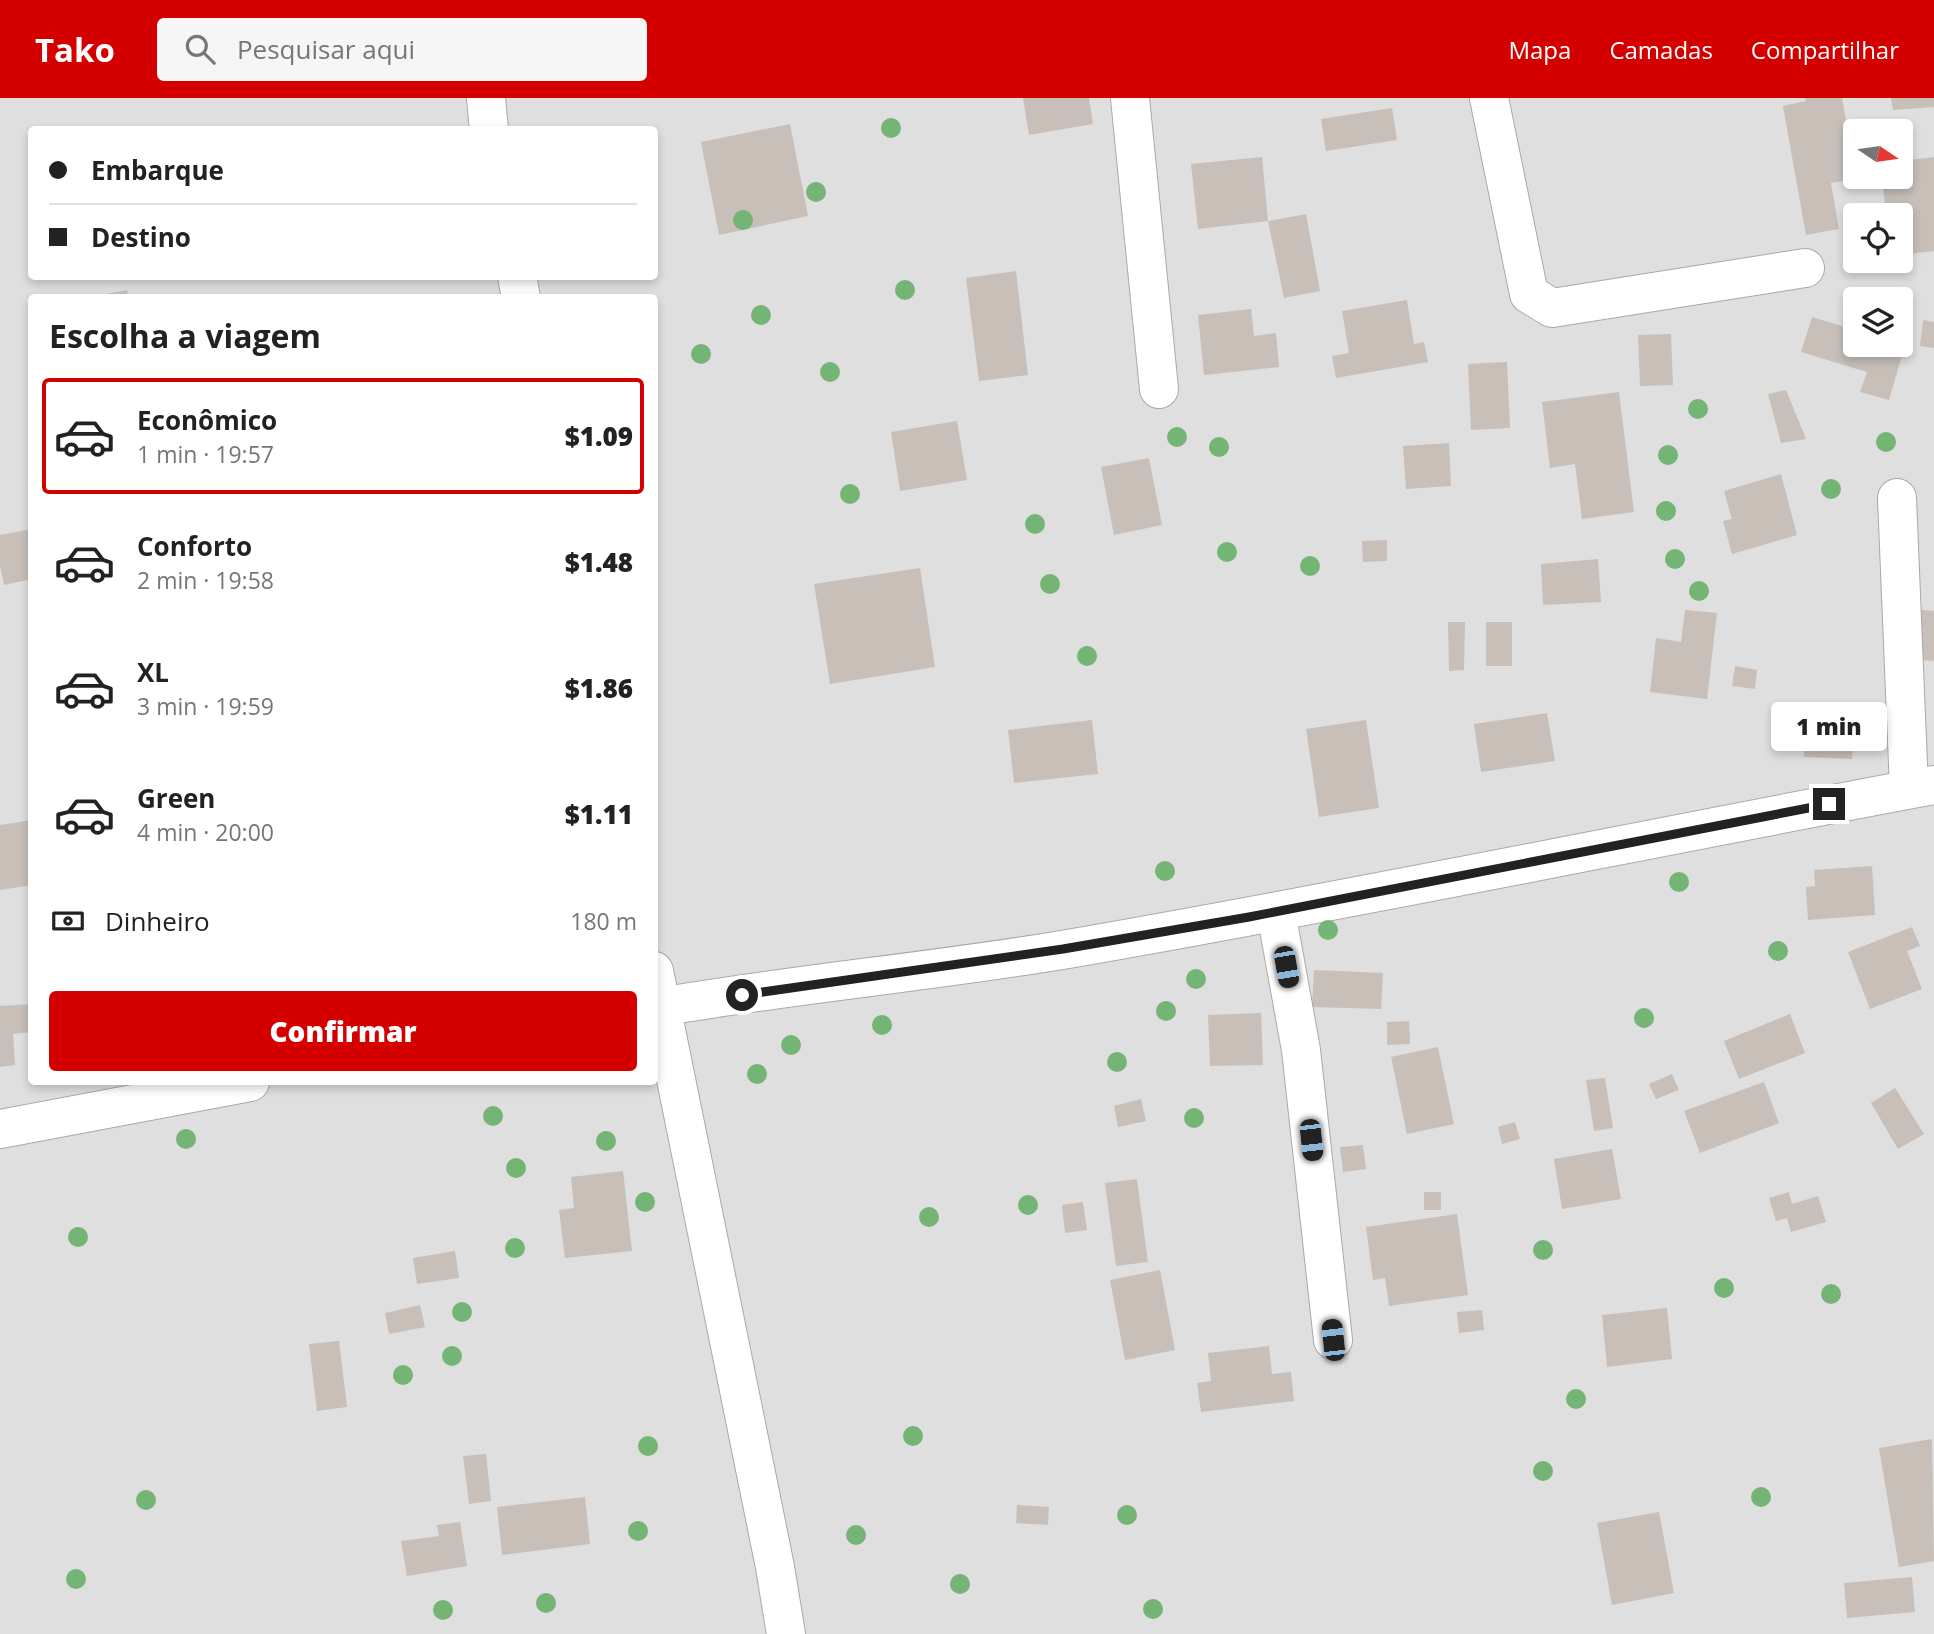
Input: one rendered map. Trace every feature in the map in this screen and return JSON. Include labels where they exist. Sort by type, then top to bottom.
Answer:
[{"type":"street","points":[[486,98],[489,126]]},
{"type":"street","points":[[1130,98],[1159,389]]},
{"type":"street","points":[[1489,98],[1529,294],[1552,308],[1805,268]]},
{"type":"street","points":[[658,995],[1063,949],[1276,912],[1668,834],[1922,787],[1897,498]]},
{"type":"street","points":[[1276,912],[1301,1049],[1333,1340]]},
{"type":"street","points":[[658,1000],[772,1554],[786,1634]]},
{"type":"street","points":[[0,1129],[234,1085]]},
{"type":"shaded area","points":[[0,98],[1934,98],[1934,1634],[0,1634]]},
{"type":"building","points":[[1023,98],[1089,98],[1093,124],[1029,135]]},
{"type":"building","points":[[1805,98],[1842,98],[1846,119],[1843,119],[1843,181],[1831,183],[1839,229],[1806,235],[1783,106],[1806,101]]},
{"type":"building","points":[[1891,98],[1934,98],[1934,107],[1893,110]]},
{"type":"building","points":[[1392,108],[1397,140],[1326,151],[1321,119]]},
{"type":"building","points":[[790,124],[808,216],[719,235],[701,142]]},
{"type":"building","points":[[1262,157],[1268,221],[1198,229],[1191,164]]},
{"type":"building","points":[[1934,157],[1934,251],[1913,253],[1913,203],[1885,203],[1883,189],[1913,189],[1913,159]]},
{"type":"building","points":[[1306,214],[1320,291],[1284,298],[1268,221]]},
{"type":"building","points":[[1016,271],[1028,375],[979,381],[966,278]]},
{"type":"building","points":[[127,290],[128,294],[106,294]]},
{"type":"building","points":[[1407,300],[1414,344],[1424,342],[1428,362],[1336,378],[1332,356],[1349,353],[1342,311]]},
{"type":"building","points":[[1251,309],[1254,336],[1276,333],[1279,367],[1204,375],[1198,315]]},
{"type":"building","points":[[1812,317],[1843,326],[1843,357],[1902,357],[1889,400],[1860,392],[1867,372],[1801,352]]},
{"type":"building","points":[[1923,320],[1934,322],[1934,348],[1920,346]]},
{"type":"building","points":[[1671,334],[1673,385],[1640,386],[1638,335]]},
{"type":"building","points":[[1507,362],[1510,428],[1471,430],[1468,364]]},
{"type":"building","points":[[1786,390],[1806,439],[1781,443],[1768,394]]},
{"type":"building","points":[[1619,392],[1634,512],[1582,519],[1575,464],[1550,468],[1542,402]]},
{"type":"building","points":[[957,421],[967,480],[900,491],[891,432]]},
{"type":"building","points":[[1449,443],[1451,486],[1406,489],[1403,446]]},
{"type":"building","points":[[1149,458],[1162,525],[1114,535],[1101,467]]},
{"type":"building","points":[[1781,474],[1797,535],[1732,554],[1723,521],[1732,519],[1724,491]]},
{"type":"building","points":[[28,530],[28,580],[4,585],[0,566],[0,535]]},
{"type":"building","points":[[1387,540],[1387,561],[1363,562],[1362,541]]},
{"type":"building","points":[[1598,559],[1601,602],[1543,605],[1541,564]]},
{"type":"building","points":[[920,568],[935,667],[830,684],[814,584]]},
{"type":"building","points":[[1914,609],[1934,611],[1934,661],[1909,659]]},
{"type":"building","points":[[1685,610],[1717,613],[1707,699],[1650,692],[1656,638],[1681,642]]},
{"type":"building","points":[[1448,622],[1465,622],[1464,670],[1449,671]]},
{"type":"building","points":[[1486,622],[1512,622],[1512,666],[1486,666]]},
{"type":"building","points":[[1735,666],[1757,670],[1755,689],[1732,686]]},
{"type":"building","points":[[1547,713],[1555,761],[1481,772],[1474,724]]},
{"type":"building","points":[[1092,720],[1098,774],[1014,783],[1008,730]]},
{"type":"building","points":[[1366,720],[1379,808],[1319,817],[1306,729]]},
{"type":"building","points":[[1806,728],[1854,730],[1852,759],[1804,757]]},
{"type":"building","points":[[28,821],[28,886],[0,890],[0,825]]},
{"type":"building","points":[[1872,866],[1875,915],[1808,920],[1806,887],[1815,886],[1814,870]]},
{"type":"building","points":[[1912,927],[1920,946],[1907,951],[1922,989],[1870,1009],[1848,952]]},
{"type":"building","points":[[1314,970],[1383,973],[1381,1009],[1312,1007]]},
{"type":"building","points":[[28,1004],[28,1032],[13,1034],[15,1065],[0,1067],[0,1006]]},
{"type":"building","points":[[1261,1013],[1263,1065],[1210,1066],[1208,1015]]},
{"type":"building","points":[[1790,1014],[1805,1053],[1739,1079],[1724,1041]]},
{"type":"building","points":[[1409,1021],[1410,1044],[1387,1045],[1387,1022]]},
{"type":"building","points":[[1438,1047],[1454,1124],[1407,1134],[1391,1057]]},
{"type":"building","points":[[1672,1074],[1679,1090],[1656,1099],[1649,1084]]},
{"type":"building","points":[[1605,1078],[1613,1128],[1594,1131],[1586,1080]]},
{"type":"building","points":[[1764,1082],[1779,1123],[1700,1153],[1684,1111]]},
{"type":"building","points":[[1895,1088],[1924,1134],[1898,1149],[1871,1103]]},
{"type":"building","points":[[1141,1099],[1146,1121],[1118,1127],[1114,1106]]},
{"type":"building","points":[[1515,1122],[1520,1139],[1502,1144],[1498,1127]]},
{"type":"building","points":[[1363,1145],[1366,1169],[1343,1172],[1340,1147]]},
{"type":"building","points":[[1612,1149],[1621,1199],[1562,1209],[1554,1159]]},
{"type":"building","points":[[623,1171],[632,1251],[565,1258],[559,1210],[574,1208],[571,1177]]},
{"type":"building","points":[[1137,1179],[1148,1262],[1116,1266],[1105,1183]]},
{"type":"building","points":[[1424,1192],[1441,1192],[1441,1210],[1424,1210]]},
{"type":"building","points":[[1789,1192],[1792,1204],[1818,1196],[1826,1222],[1791,1232],[1787,1218],[1776,1221],[1769,1198]]},
{"type":"building","points":[[1083,1202],[1087,1230],[1065,1233],[1062,1205]]},
{"type":"building","points":[[1457,1214],[1468,1295],[1389,1306],[1385,1278],[1373,1280],[1366,1227]]},
{"type":"building","points":[[455,1251],[459,1278],[417,1284],[413,1258]]},
{"type":"building","points":[[1160,1270],[1175,1350],[1125,1360],[1110,1280]]},
{"type":"building","points":[[420,1305],[425,1327],[389,1334],[385,1313]]},
{"type":"building","points":[[1667,1308],[1672,1359],[1607,1367],[1602,1315]]},
{"type":"building","points":[[1482,1310],[1484,1330],[1459,1333],[1457,1312]]},
{"type":"building","points":[[339,1341],[347,1407],[317,1411],[309,1344]]},
{"type":"building","points":[[1269,1346],[1272,1374],[1291,1372],[1294,1401],[1201,1412],[1197,1383],[1211,1381],[1208,1353]]},
{"type":"building","points":[[1932,1439],[1934,1561],[1899,1567],[1879,1448]]},
{"type":"building","points":[[486,1454],[491,1501],[469,1504],[463,1456]]},
{"type":"building","points":[[585,1497],[590,1544],[502,1555],[497,1507]]},
{"type":"building","points":[[1017,1505],[1049,1507],[1048,1525],[1016,1523]]},
{"type":"building","points":[[1659,1512],[1674,1593],[1612,1605],[1597,1523]]},
{"type":"building","points":[[460,1522],[467,1566],[407,1576],[401,1541],[439,1536],[437,1525]]},
{"type":"building","points":[[1912,1577],[1915,1612],[1847,1618],[1844,1583]]},
{"type":"route","points":[[742,995],[1063,949],[1249,917],[1829,804]]}]
